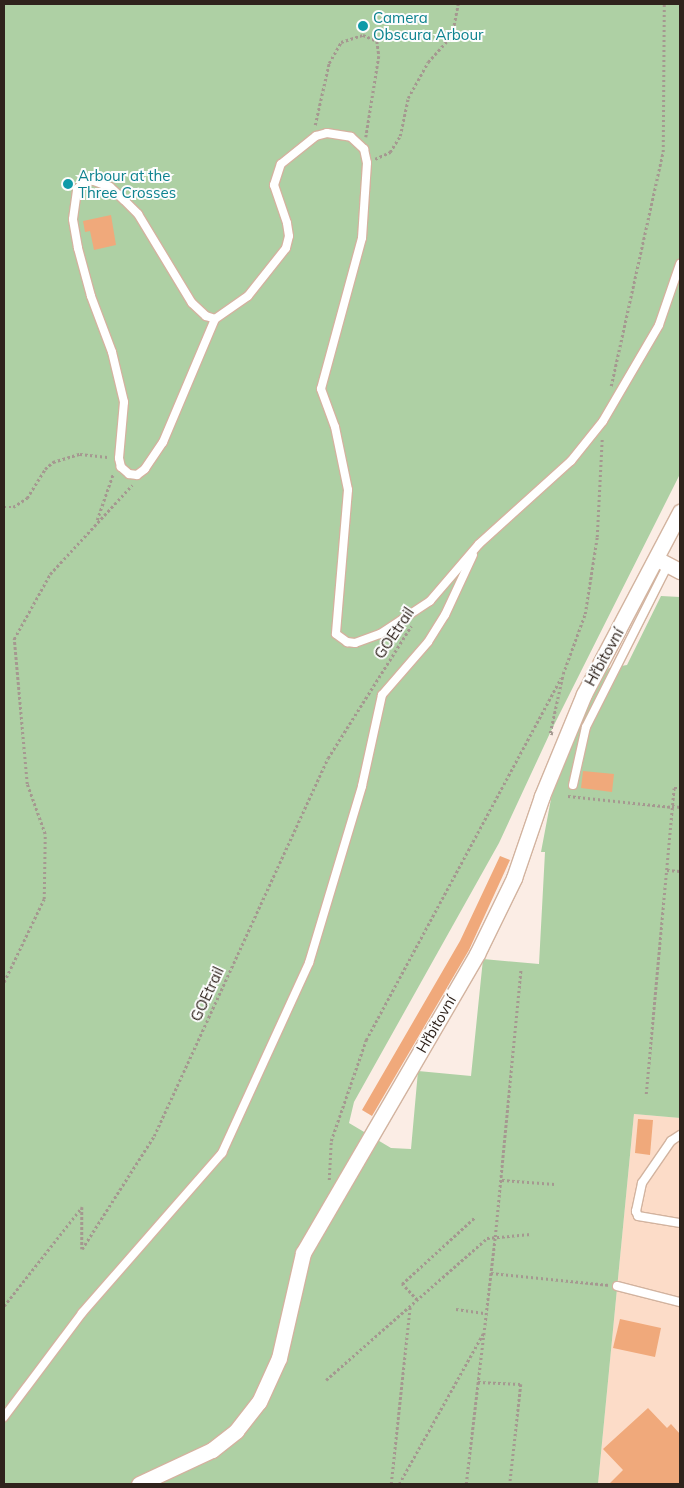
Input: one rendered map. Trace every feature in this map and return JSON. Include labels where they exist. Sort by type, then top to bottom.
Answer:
[{"type":"street","name":"Hřbitovní","points":[[139,1484],[212,1450],[236,1431],[258,1402],[279,1358],[303,1253],[477,954],[514,878],[565,739],[584,694],[668,565],[680,512]]},
{"type":"lane","points":[[215,318],[206,316],[192,303],[138,214],[110,187],[86,180],[81,184],[75,197],[73,219],[78,248],[90,296],[112,352],[124,402],[119,458],[121,467],[129,474],[137,475],[145,469],[163,442],[215,318],[248,296],[286,248],[289,236],[287,223],[274,185],[281,164],[300,147],[327,134],[351,137],[364,149],[367,162],[362,238],[321,389],[335,427],[348,490],[336,634],[346,642],[355,643],[380,634],[430,601],[478,544],[571,461],[603,421],[659,325],[680,264]]},
{"type":"lane","points":[[4,1416],[82,1312],[222,1152],[309,963],[362,786],[382,695],[432,635],[478,544]]},
{"type":"lane","points":[[573,785],[586,727],[668,565]]},
{"type":"lane","points":[[680,1135],[671,1141],[642,1183],[636,1210],[638,1216],[680,1223]]},
{"type":"lane","points":[[617,1286],[680,1302]]},
{"type":"path","points":[[367,162],[390,152],[400,136],[408,98],[428,62],[452,35],[458,4]]},
{"type":"path","points":[[610,392],[663,152],[664,4]]},
{"type":"path","points":[[314,131],[329,63],[341,42],[363,35],[377,41],[379,56],[364,149]]},
{"type":"path","points":[[565,739],[550,733],[563,674],[585,614],[597,536],[603,421]]},
{"type":"path","points":[[4,506],[12,507],[27,498],[45,469],[61,459],[80,454],[119,458],[96,522]]},
{"type":"path","points":[[4,982],[44,899],[45,834],[27,784],[14,639],[50,574],[145,469]]},
{"type":"path","name":"GOEtrail","points":[[4,1306],[82,1207],[82,1249],[154,1136],[328,758],[414,623]]},
{"type":"path","points":[[328,1208],[332,1141],[366,1040],[563,674]]},
{"type":"path","points":[[646,1094],[674,788],[680,788]]},
{"type":"path","points":[[568,796],[680,807]]},
{"type":"path","points":[[667,870],[680,871]]},
{"type":"path","points":[[466,1484],[495,1237],[521,969]]},
{"type":"path","points":[[501,1180],[555,1184]]},
{"type":"path","points":[[417,1300],[402,1284],[475,1217]]},
{"type":"path","points":[[326,1380],[487,1238],[531,1234]]},
{"type":"path","points":[[491,1273],[617,1286]]},
{"type":"path","points":[[391,1484],[410,1306]]},
{"type":"path","points":[[456,1309],[486,1313]]},
{"type":"path","points":[[399,1484],[484,1333]]},
{"type":"path","points":[[478,1382],[521,1384],[510,1484]]},
{"type":"shaded area","points":[[634,1114],[680,1118],[680,1484],[598,1484]]},
{"type":"green space","points":[[4,4],[680,4],[680,474],[550,733],[499,843],[354,1102],[349,1123],[391,1148],[411,1149],[418,1071],[471,1076],[483,959],[539,964],[545,852],[541,852],[554,783],[589,695],[609,668],[627,665],[661,596],[680,597],[680,1118],[634,1114],[598,1484],[4,1484]]},
{"type":"building","points":[[111,215],[116,245],[94,250],[90,231],[85,232],[83,221]]},
{"type":"building","points":[[583,771],[614,774],[612,792],[581,788]]},
{"type":"building","points":[[500,856],[510,860],[469,950],[372,1116],[362,1110],[460,941]]},
{"type":"building","points":[[638,1119],[653,1120],[650,1155],[635,1153]]},
{"type":"building","points":[[620,1319],[661,1328],[655,1357],[613,1348]]},
{"type":"building","points":[[648,1408],[667,1428],[671,1424],[680,1434],[680,1484],[609,1484],[623,1470],[603,1449]]},
{"type":"place","name":"Camera Obscura Arbour","points":[[363,26]]},
{"type":"place","name":"Arbour at the Three Crosses","points":[[68,184]]}]
